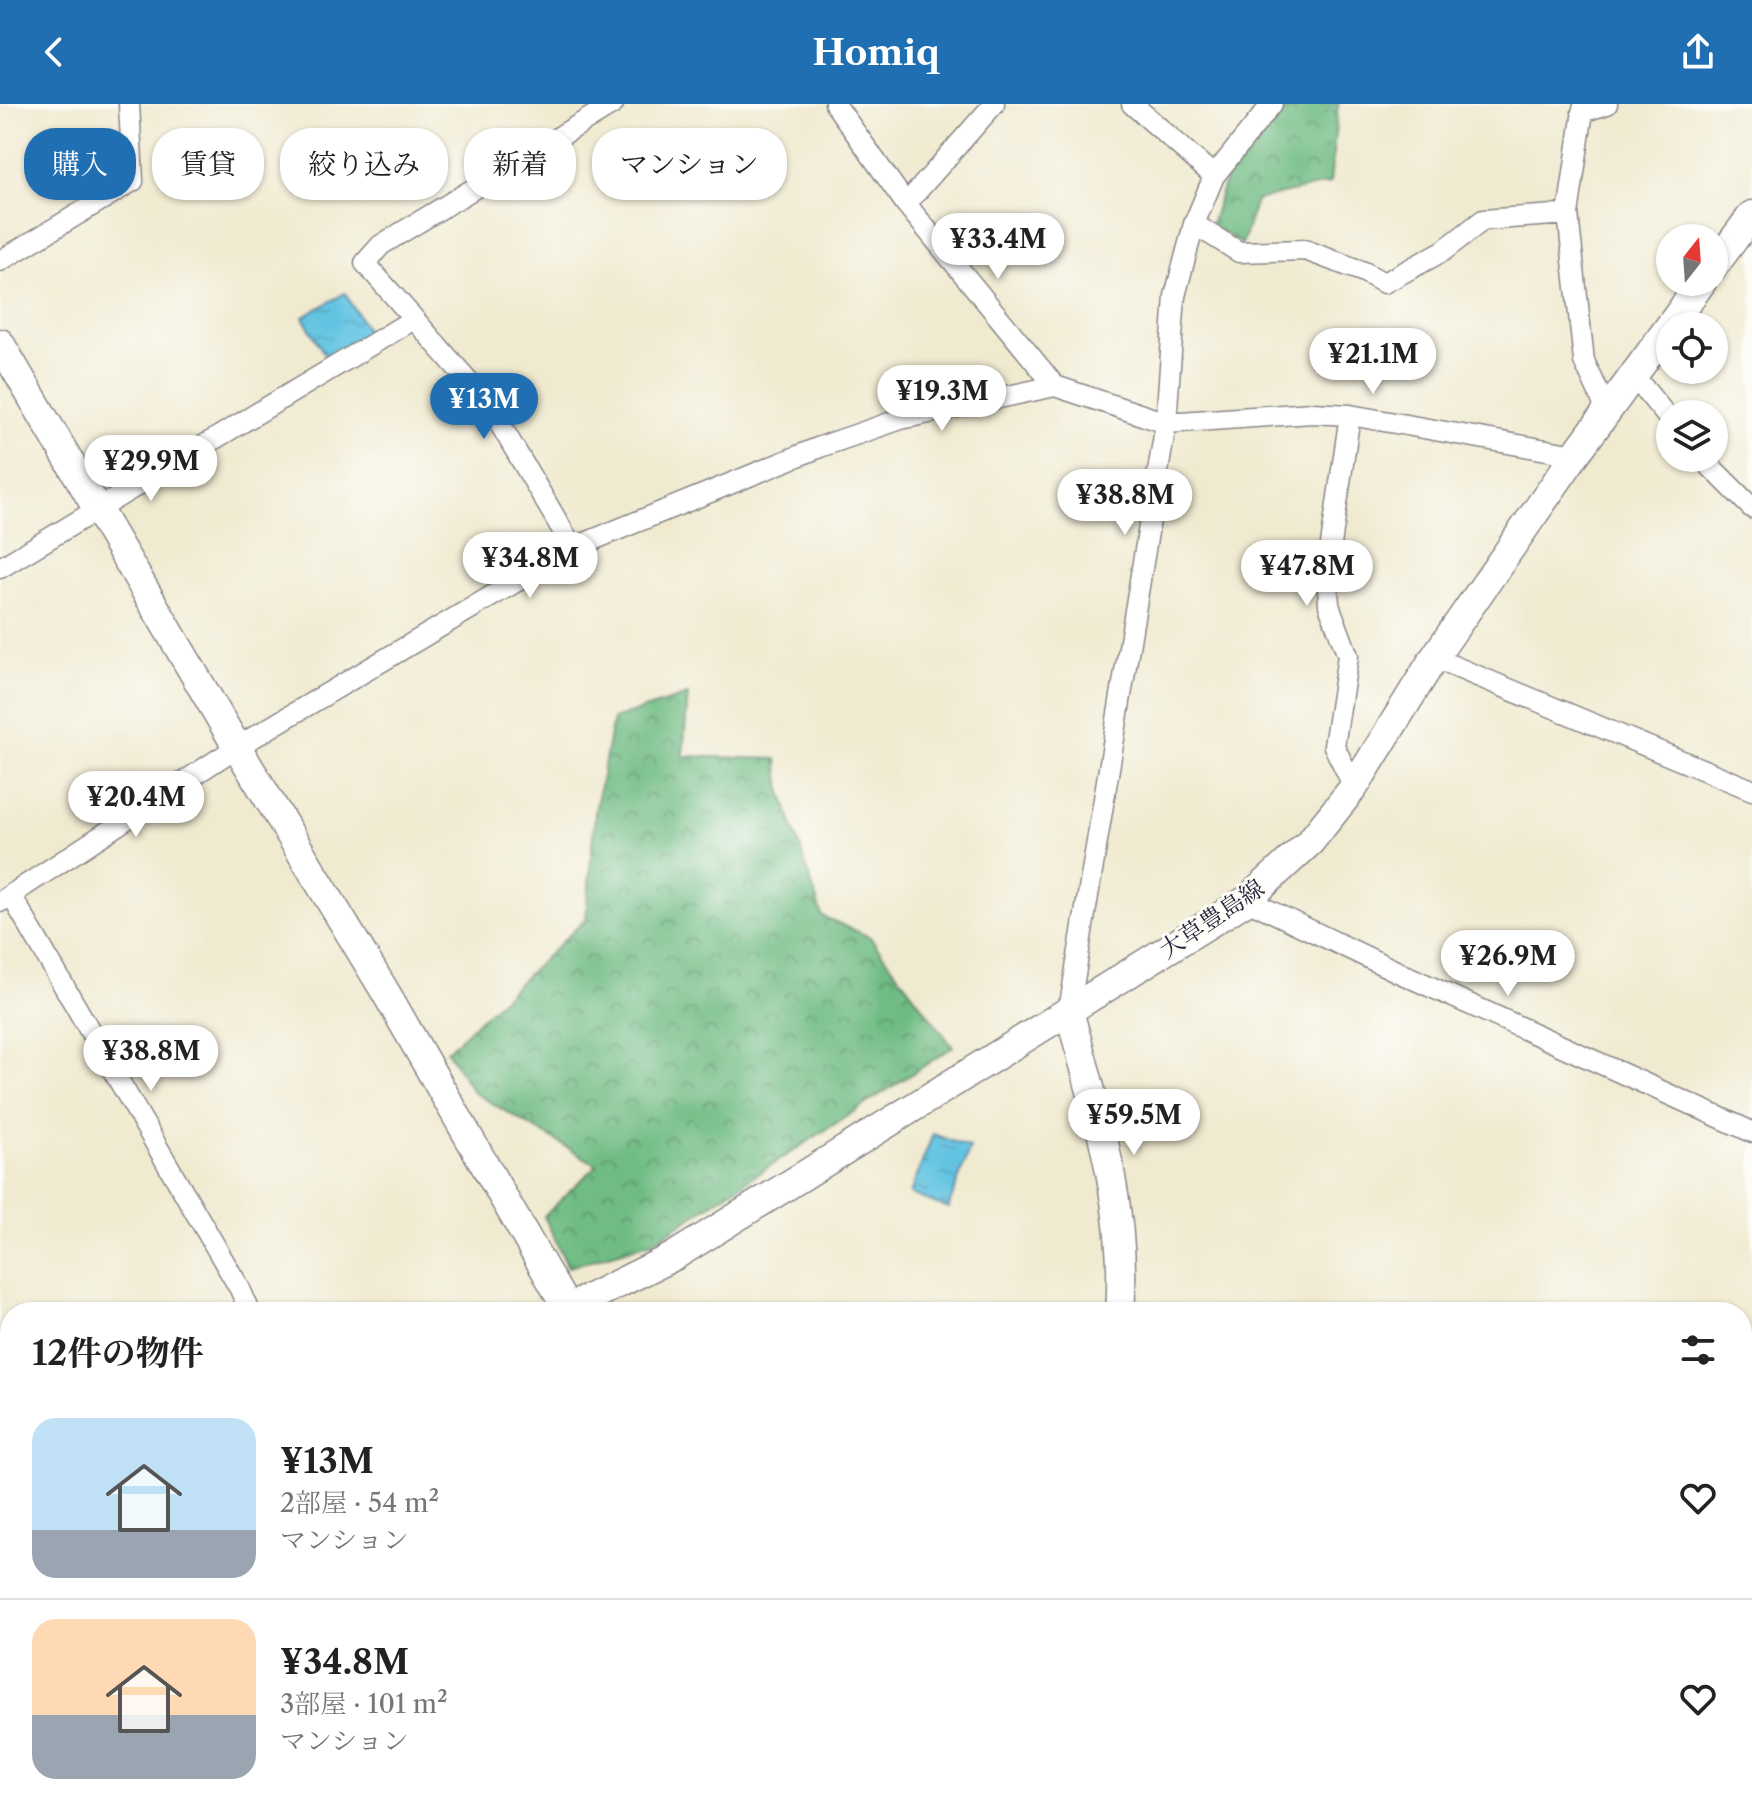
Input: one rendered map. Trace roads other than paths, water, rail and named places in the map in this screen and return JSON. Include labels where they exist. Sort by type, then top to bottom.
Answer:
[{"type":"main road","points":[[1728,247],[1752,215]]},
{"type":"main road","name":"大草豊島線","points":[[582,1302],[674,1256],[1247,900],[1310,842],[1354,787],[1434,658],[1575,455],[1692,296]]},
{"type":"main road","points":[[0,343],[237,747],[386,993],[559,1302]]},
{"type":"main road","points":[[1069,1011],[1113,1183],[1120,1243],[1120,1302]]},
{"type":"street","points":[[0,261],[133,181],[129,104]]},
{"type":"street","points":[[573,548],[487,402],[365,263],[381,245],[613,104]]},
{"type":"street","points":[[835,104],[906,204],[1055,386]]},
{"type":"street","points":[[906,204],[994,104]]},
{"type":"street","points":[[1132,104],[1214,176]]},
{"type":"street","points":[[1069,1011],[1166,423],[1175,296],[1194,224],[1214,176],[1272,104]]},
{"type":"street","points":[[1607,104],[1583,108],[1568,214],[1584,361],[1607,411]]},
{"type":"street","points":[[1194,224],[1239,252],[1305,250],[1364,272],[1384,283],[1443,251],[1483,220],[1568,214]]},
{"type":"street","points":[[0,568],[414,319]]},
{"type":"street","points":[[1633,375],[1656,403]]},
{"type":"street","points":[[246,1302],[6,899],[237,747],[573,548],[820,447],[901,419],[1055,386],[1166,423],[1312,413],[1350,415],[1575,455]]},
{"type":"street","points":[[1350,415],[1327,572],[1329,605],[1348,656],[1334,746],[1354,787]]},
{"type":"street","points":[[1716,472],[1752,508]]},
{"type":"street","points":[[1434,658],[1752,790]]},
{"type":"street","points":[[1247,900],[1752,1132]]},
{"type":"water","points":[[345,293],[371,338],[329,362],[303,317]]},
{"type":"water","points":[[933,1134],[970,1148],[948,1208],[910,1194]]}]
